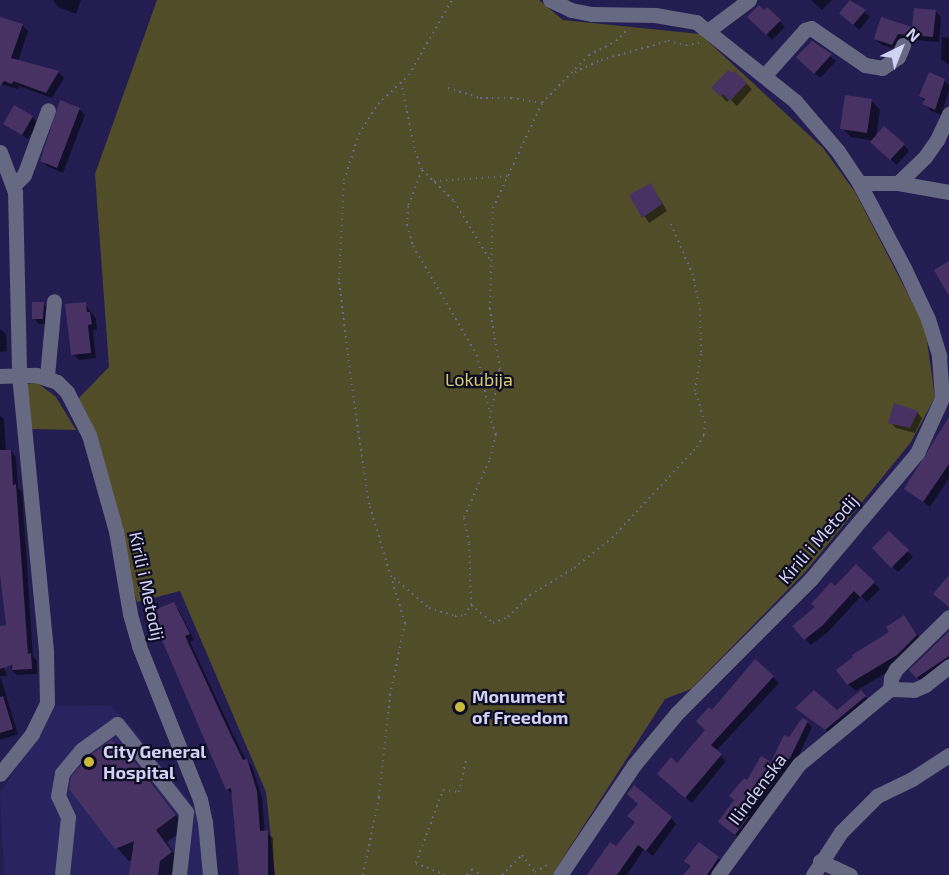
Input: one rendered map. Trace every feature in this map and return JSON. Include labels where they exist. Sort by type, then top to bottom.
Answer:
[{"type":"street","name":"Kirili i Metodij","points":[[550,0],[571,10],[686,19],[711,32],[764,76],[817,125],[859,183],[904,268],[931,328],[939,356],[942,398],[917,453],[811,579],[677,713],[641,756],[557,868]]},
{"type":"street","points":[[711,32],[732,5],[749,0]]},
{"type":"street","points":[[764,76],[805,30],[810,28],[865,64],[882,68],[898,57],[903,45]]},
{"type":"street","points":[[14,185],[24,175],[48,110]]},
{"type":"street","points":[[898,183],[925,157],[937,140],[949,114]]},
{"type":"street","points":[[0,152],[14,185],[19,285],[19,375],[46,652],[47,703],[32,734],[0,774]]},
{"type":"street","points":[[859,183],[898,183],[949,192]]},
{"type":"street","points":[[0,376],[47,376],[54,301]]},
{"type":"street","name":"Kirili i Metodij","points":[[47,376],[67,392],[88,435],[116,531],[130,614],[139,646],[200,799],[205,822],[210,875]]},
{"type":"street","name":"Ilindenska","points":[[718,875],[799,764],[890,689],[891,678],[896,669],[949,617]]},
{"type":"street","points":[[890,689],[914,690],[925,685],[949,666]]},
{"type":"street","points":[[62,875],[68,818],[58,796],[63,773],[81,750],[117,724],[186,812],[179,875]]},
{"type":"street","points":[[813,875],[820,861],[842,832],[877,796],[912,779],[949,755]]},
{"type":"street","points":[[820,861],[850,875]]},
{"type":"path","points":[[363,875],[379,797],[390,695],[405,623],[369,504],[339,280],[344,180],[359,134],[378,104],[408,75],[452,0]]},
{"type":"path","points":[[490,418],[500,369],[490,309],[493,208],[542,104],[589,55],[616,41],[628,30],[629,14]]},
{"type":"path","points":[[573,73],[601,60],[668,41],[686,45],[705,43],[711,32]]},
{"type":"path","points":[[401,82],[415,151],[422,170],[454,201],[491,262]]},
{"type":"path","points":[[448,88],[480,98],[511,98],[542,104]]},
{"type":"path","points":[[392,576],[429,608],[455,616],[465,615],[471,605],[469,543],[464,517],[490,459],[496,434],[490,418],[477,356],[413,246],[407,225],[408,206],[422,170]]},
{"type":"path","points":[[434,181],[509,176]]},
{"type":"path","points":[[471,605],[493,623],[508,617],[530,595],[574,568],[612,538],[697,447],[704,435],[705,423],[694,391],[701,352],[700,310],[693,275],[670,222]]},
{"type":"path","points":[[445,875],[416,863],[443,790],[459,792],[466,758]]},
{"type":"path","points":[[502,875],[522,855],[535,872],[557,868]]},
{"type":"path","points":[[467,875],[472,869],[481,875]]},
{"type":"shaded area","name":"City General Hospital","points":[[110,705],[135,731],[196,810],[204,875],[4,875],[0,793],[56,706]]},
{"type":"green space","name":"Lokubija","points":[[157,0],[539,0],[563,20],[700,34],[823,148],[855,192],[925,327],[935,397],[911,442],[806,571],[691,689],[665,699],[552,875],[275,875],[266,792],[180,591],[137,602],[77,400],[109,367],[95,174]]},
{"type":"green space","points":[[35,381],[56,397],[76,430],[30,429],[26,385]]},
{"type":"building","points":[[850,0],[866,10],[853,25],[839,13]]},
{"type":"building","points":[[759,5],[764,10],[767,7],[781,20],[766,35],[747,17]]},
{"type":"building","points":[[914,8],[936,10],[933,37],[898,34],[892,45],[874,39],[881,17],[912,27]]},
{"type":"building","points":[[0,17],[23,24],[11,58],[59,71],[46,93],[13,81],[12,84],[4,81],[0,86]]},
{"type":"building","points":[[812,41],[832,54],[814,74],[796,57]]},
{"type":"building","points":[[728,70],[732,73],[735,71],[747,83],[730,101],[723,94],[721,97],[711,88]]},
{"type":"building","points":[[929,72],[945,79],[935,110],[922,104],[925,99],[919,96]]},
{"type":"building","points":[[845,95],[872,99],[867,133],[840,129]]},
{"type":"building","points":[[60,100],[80,108],[57,168],[40,161]]},
{"type":"building","points":[[14,105],[33,116],[22,135],[3,124]]},
{"type":"building","points":[[884,126],[905,144],[890,160],[870,142]]},
{"type":"building","points":[[651,183],[662,204],[642,218],[629,195]]},
{"type":"building","points":[[949,261],[949,296],[934,270]]},
{"type":"building","points":[[32,302],[44,302],[43,319],[32,319]]},
{"type":"building","points":[[86,302],[92,324],[88,325],[91,353],[71,355],[65,304]]},
{"type":"building","points":[[894,403],[918,411],[910,428],[888,423]]},
{"type":"building","points":[[949,417],[949,464],[923,502],[904,489]]},
{"type":"building","points":[[0,450],[11,450],[13,485],[16,484],[28,654],[31,653],[32,669],[12,670],[12,665],[0,669],[0,626],[6,625],[0,574]]},
{"type":"building","points":[[889,531],[909,550],[891,568],[872,548]]},
{"type":"building","points":[[856,564],[875,582],[860,597],[854,591],[822,626],[804,640],[792,626],[815,607],[811,604],[831,582],[835,586]]},
{"type":"building","points":[[949,575],[949,607],[933,594]]},
{"type":"building","points":[[174,602],[190,634],[185,636],[228,729],[243,760],[247,759],[257,791],[260,831],[268,830],[268,875],[239,875],[231,788],[226,790],[153,619],[157,617],[154,610]]},
{"type":"building","points":[[904,615],[917,635],[897,655],[847,685],[836,670],[853,657],[852,655],[889,632],[886,627]]},
{"type":"building","points":[[949,631],[949,656],[916,678],[909,670]]},
{"type":"building","points":[[755,659],[774,676],[711,745],[722,754],[685,798],[657,774],[671,757],[677,763],[705,730],[696,721],[709,707],[712,710]]},
{"type":"building","points":[[814,690],[837,710],[861,690],[866,696],[825,730],[795,708]]},
{"type":"building","points":[[3,696],[13,729],[0,733],[0,697]]},
{"type":"building","points":[[802,718],[808,721],[791,756],[735,835],[718,822],[734,800],[729,796],[744,778],[747,780],[761,756],[771,762],[784,735],[789,737]]},
{"type":"building","points":[[111,740],[129,759],[131,758],[176,815],[156,830],[172,852],[160,861],[158,875],[129,875],[134,841],[115,849],[69,789],[71,777],[88,757]]},
{"type":"building","points":[[634,785],[672,817],[646,851],[638,845],[617,875],[587,875],[610,842],[616,846],[635,822],[627,816],[638,804],[627,794]]},
{"type":"building","points":[[699,842],[719,857],[707,875],[683,875],[691,866],[684,861]]},
{"type":"place","name":"Monument of Freedom","points":[[460,707]]},
{"type":"place","name":"City General Hospital","points":[[89,762]]}]
